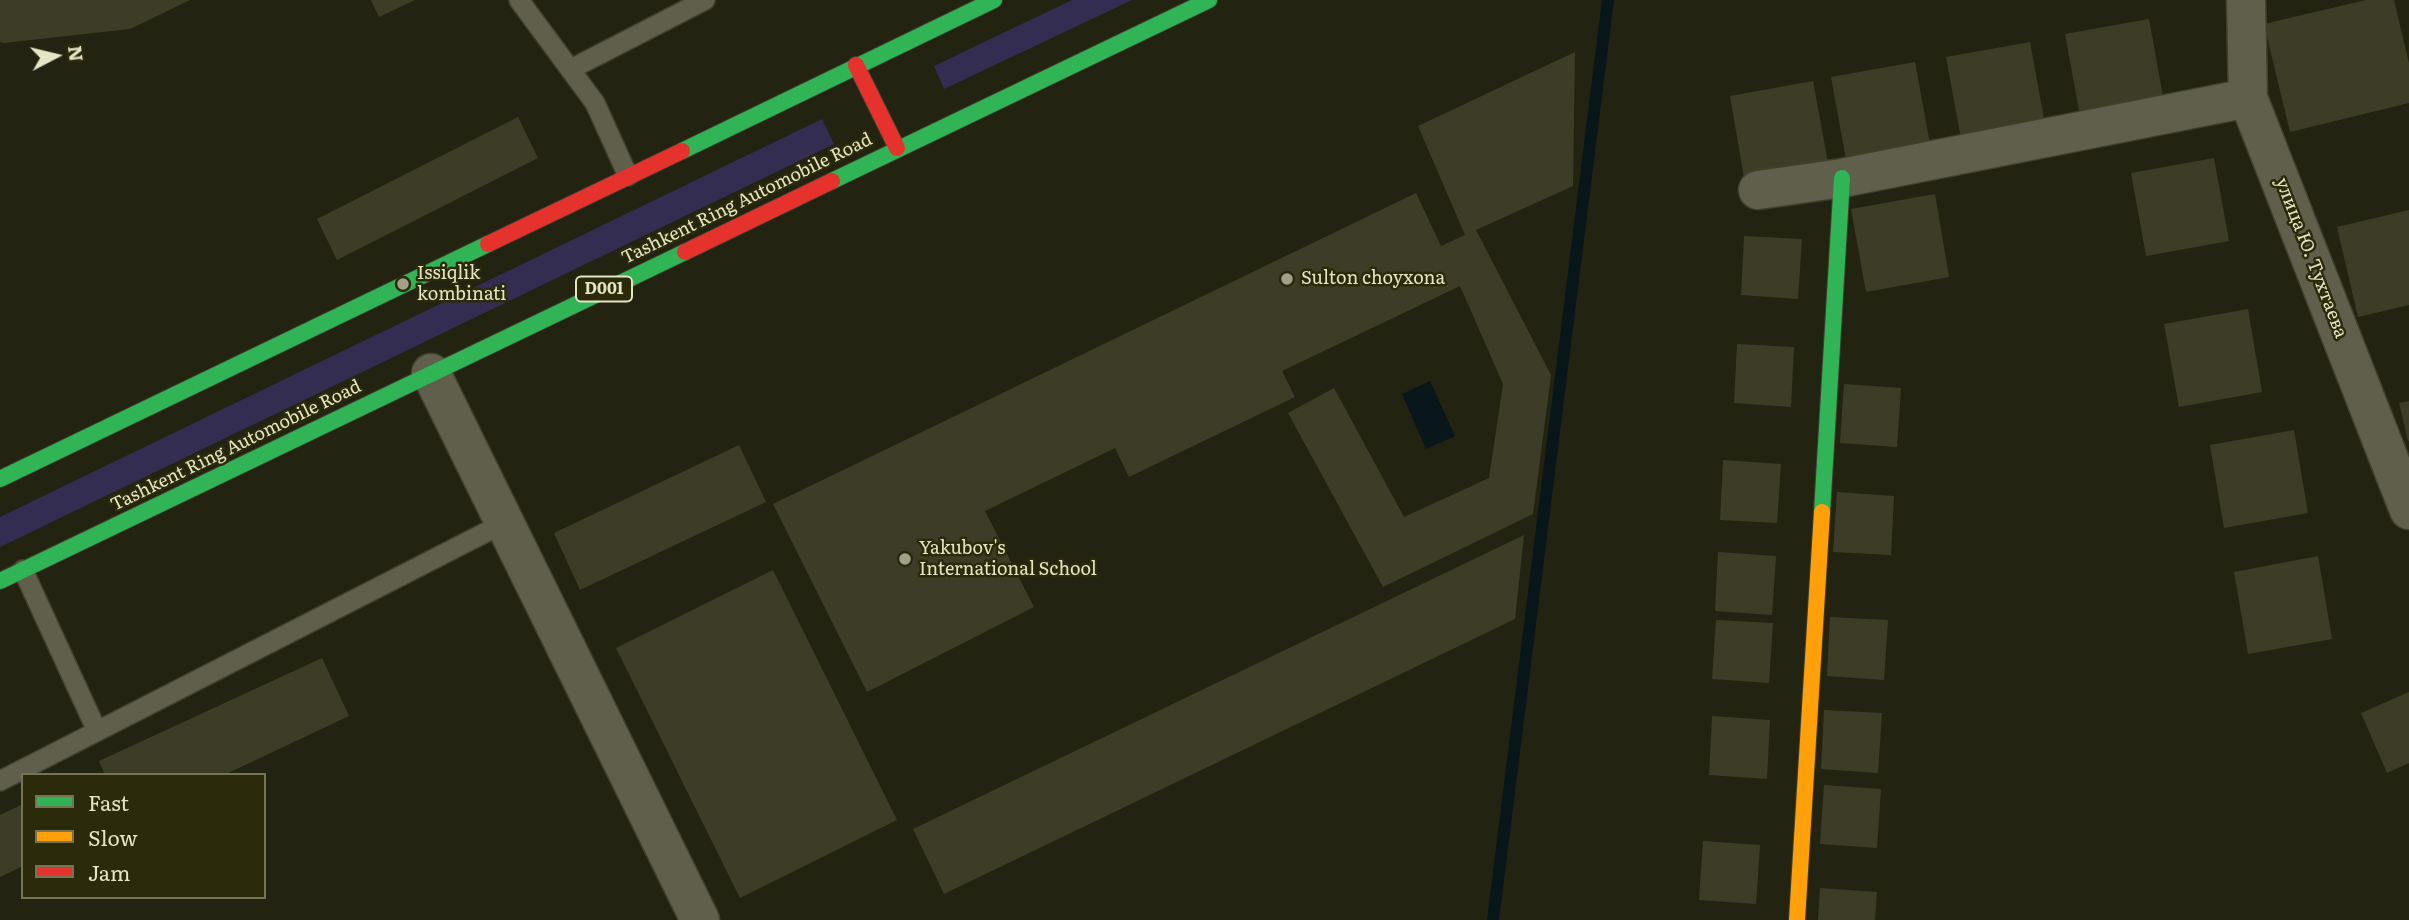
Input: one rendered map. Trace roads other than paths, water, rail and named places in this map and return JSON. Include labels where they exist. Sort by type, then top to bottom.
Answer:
[{"type":"main road","points":[[0,479],[994,0]]},
{"type":"main road","name":"Tashkent Ring Automobile Road","points":[[0,581],[1209,0]]},
{"type":"main road","points":[[856,65],[897,148]]},
{"type":"main road","points":[[1797,920],[1842,178]]},
{"type":"street","name":"улица Ю. Тухтаева","points":[[2246,0],[2248,98],[2409,510]]},
{"type":"street","points":[[1758,190],[1842,178],[2248,98]]},
{"type":"street","points":[[430,373],[700,920]]},
{"type":"lane","points":[[520,0],[596,103],[628,176]]},
{"type":"lane","points":[[571,69],[705,0]]},
{"type":"lane","points":[[0,781],[504,523]]},
{"type":"lane","points":[[23,570],[97,731]]},
{"type":"waterway","points":[[1493,920],[1608,0]]},
{"type":"place","name":"Sulton choyxona","points":[[1287,279]]},
{"type":"place","name":"Issiqlik kombinati","points":[[403,284]]},
{"type":"place","name":"Yakubov's International School","points":[[905,559]]}]
